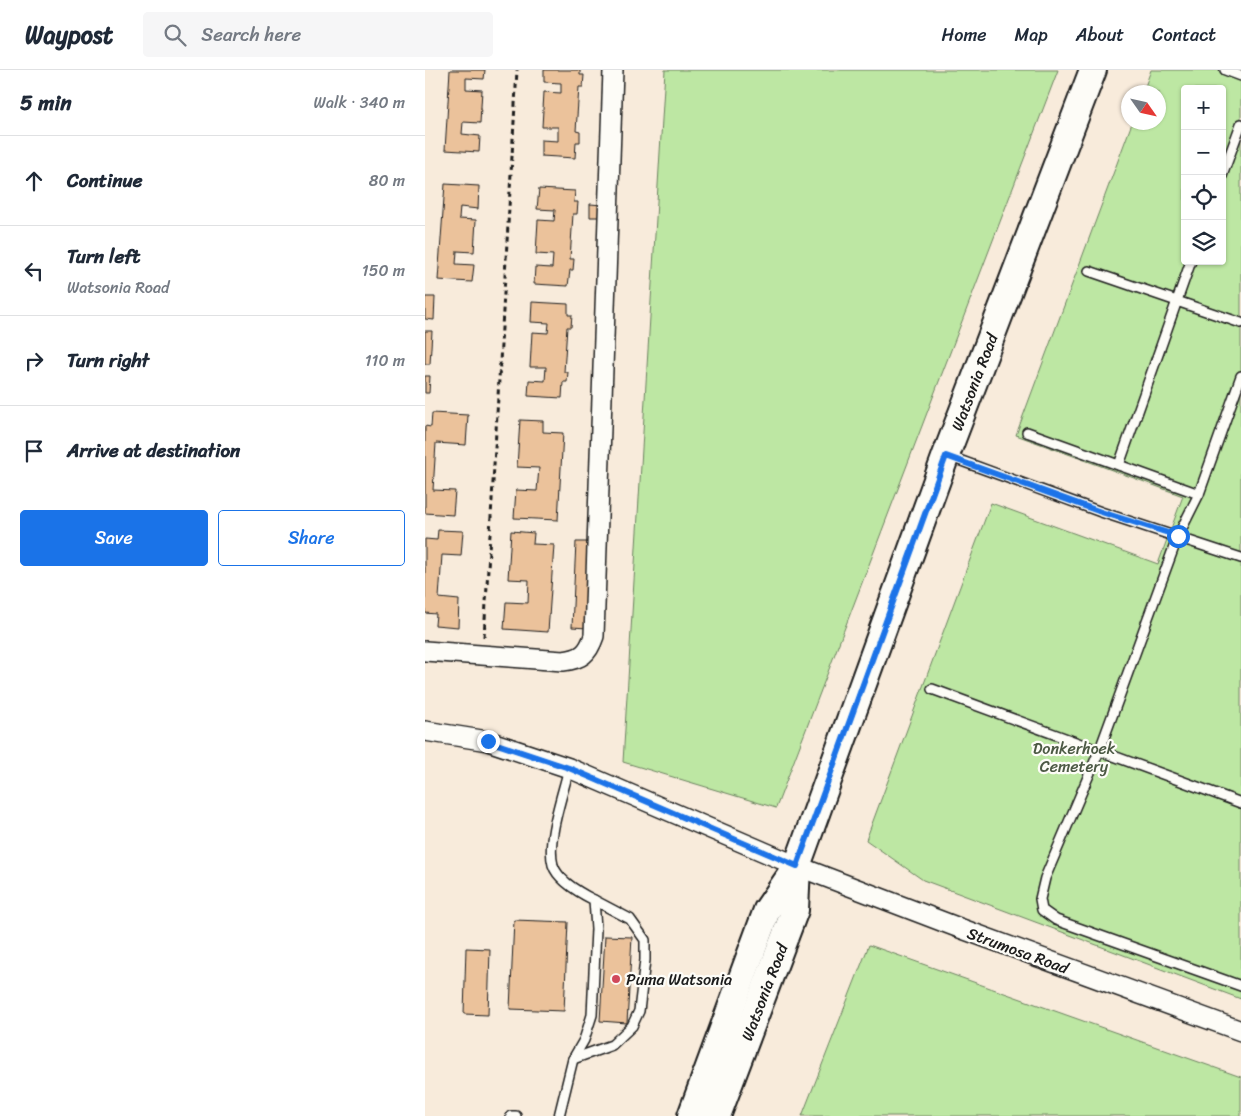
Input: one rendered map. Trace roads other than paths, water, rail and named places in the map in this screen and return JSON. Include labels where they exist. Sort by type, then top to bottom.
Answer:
[{"type":"main road","name":"Watsonia Road","points":[[691,1116],[767,910],[797,866],[946,456],[1093,70]]},
{"type":"main road","name":"Watsonia Road","points":[[717,1116],[795,910],[797,866]]},
{"type":"street","points":[[425,651],[574,660],[583,657],[590,650],[594,636],[613,70]]},
{"type":"street","name":"Strumosa Road","points":[[425,731],[488,741],[569,768],[797,866],[954,926],[1241,1031]]},
{"type":"lane","points":[[1225,70],[1241,76]]},
{"type":"lane","points":[[1222,175],[1241,124]]},
{"type":"lane","points":[[1119,465],[1190,265]]},
{"type":"lane","points":[[1089,271],[1241,323]]},
{"type":"lane","points":[[1241,376],[1199,494],[1178,536],[1100,749],[1045,878],[1040,899],[1042,910],[1056,920],[1241,986]]},
{"type":"lane","points":[[1027,432],[1199,494]]},
{"type":"lane","points":[[946,456],[1101,512],[1241,558]]},
{"type":"lane","points":[[932,688],[1241,803]]},
{"type":"lane","points":[[569,768],[552,840],[553,865],[561,878],[581,894],[630,919],[645,940],[645,960],[639,1011],[632,1026],[612,1045],[573,1059]]},
{"type":"lane","points":[[559,1116],[573,1059],[584,1040],[592,1015],[596,930],[594,900]]},
{"type":"lane","points":[[511,1116],[516,1116]]},
{"type":"place","name":"Puma Watsonia","points":[[616,979]]},
{"type":"park label","name":"Donkerhoek Cemetery","points":[[1074,757]]}]
